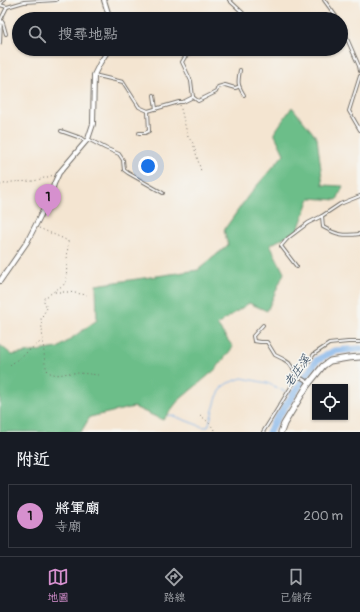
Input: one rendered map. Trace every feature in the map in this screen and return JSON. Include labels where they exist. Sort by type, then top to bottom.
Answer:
[{"type":"street","points":[[104,0],[108,12]]},
{"type":"street","points":[[0,281],[27,242],[50,197],[59,173],[87,140],[93,124],[94,75],[104,56]]},
{"type":"street","points":[[282,432],[284,424],[309,383],[323,366],[330,361],[360,358]]},
{"type":"lane","points":[[4,0],[0,5],[7,7],[24,2],[56,0]]},
{"type":"lane","points":[[229,0],[242,12]]},
{"type":"lane","points":[[324,0],[333,12]]},
{"type":"lane","points":[[0,43],[1,19],[7,7]]},
{"type":"lane","points":[[1,19],[6,34]]},
{"type":"lane","points":[[348,41],[360,71]]},
{"type":"lane","points":[[186,56],[182,62],[191,81],[193,98]]},
{"type":"lane","points":[[240,70],[238,87],[244,95]]},
{"type":"lane","points":[[94,75],[123,82],[139,107],[148,111],[193,98]]},
{"type":"lane","points":[[360,76],[349,111],[360,130]]},
{"type":"lane","points":[[193,98],[198,101],[216,92],[218,87],[225,85],[235,88],[238,87]]},
{"type":"lane","points":[[154,95],[156,108]]},
{"type":"lane","points":[[139,133],[150,131],[148,111]]},
{"type":"lane","points":[[61,130],[119,154],[123,160],[124,170],[163,193]]},
{"type":"lane","points":[[297,267],[280,246],[308,223],[340,204],[360,196]]},
{"type":"lane","points":[[322,216],[323,227],[332,232],[341,235],[360,234]]},
{"type":"lane","points":[[263,325],[253,336],[254,340],[267,342],[275,355],[289,363],[298,376],[309,383]]},
{"type":"lane","points":[[263,432],[298,376],[314,354],[329,344],[360,342]]},
{"type":"path","points":[[179,102],[188,137],[193,143],[201,171]]},
{"type":"path","points":[[0,186],[12,182],[34,181],[59,173]]},
{"type":"path","points":[[34,227],[68,241],[66,283],[43,299],[47,308],[41,318],[45,364],[48,372],[54,375],[63,375],[74,372],[98,375]]},
{"type":"path","points":[[55,292],[69,292],[87,295]]},
{"type":"path","points":[[10,364],[43,339]]},
{"type":"path","points":[[197,412],[211,424],[215,432]]},
{"type":"green space","points":[[292,107],[317,138],[323,185],[343,186],[337,200],[310,198],[298,230],[270,245],[284,273],[267,311],[249,303],[217,325],[233,347],[216,369],[178,401],[163,420],[134,407],[90,417],[81,432],[0,432],[0,345],[12,355],[58,348],[97,320],[96,285],[198,270],[228,245],[224,230],[248,196],[284,154],[274,133]]},
{"type":"waterway","name":"老庄溪","points":[[269,432],[317,360],[334,351],[360,349]]},
{"type":"waterway","points":[[168,416],[171,415],[203,427],[208,427],[217,397],[222,387],[242,378],[267,383],[293,395]]},
{"type":"place","name":"將軍廟","points":[[48,217]]}]
